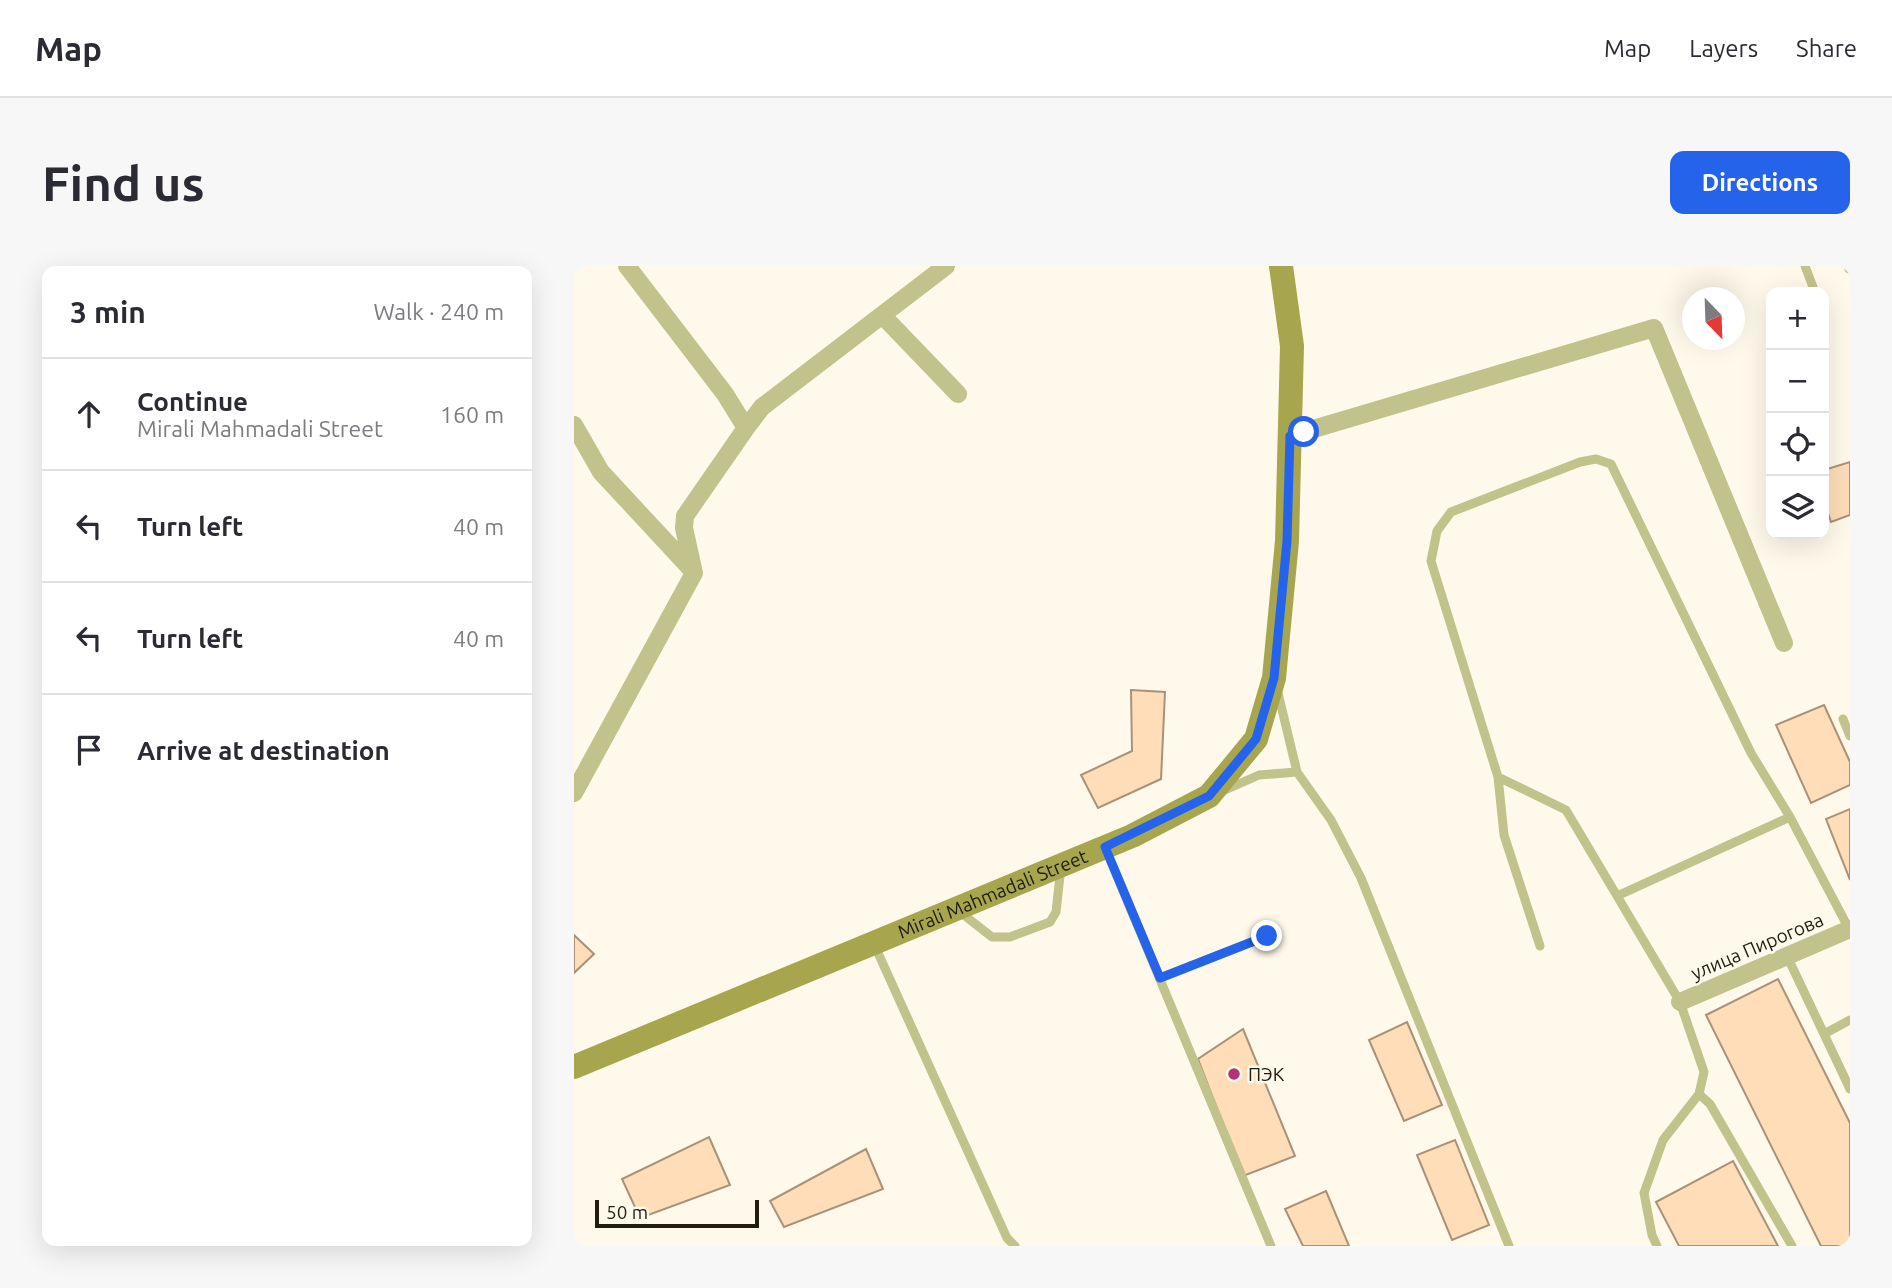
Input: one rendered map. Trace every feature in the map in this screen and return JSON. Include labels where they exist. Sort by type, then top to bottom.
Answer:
[{"type":"street","points":[[626,266],[725,394],[746,428]]},
{"type":"street","points":[[574,793],[694,573],[684,528],[685,516],[746,428],[762,407],[946,266]]},
{"type":"street","name":"Mirali Mahmadali Street","points":[[574,1067],[1061,866],[1209,796],[1256,739],[1274,678],[1287,541],[1292,346],[1281,266]]},
{"type":"street","points":[[882,316],[958,394]]},
{"type":"street","points":[[1290,436],[1654,328],[1784,643]]},
{"type":"street","points":[[574,425],[601,472],[694,573]]},
{"type":"street","name":"улица Пирогова","points":[[1680,1002],[1849,929]]},
{"type":"lane","points":[[1805,266],[1812,287]]},
{"type":"lane","points":[[1540,946],[1504,835],[1498,776],[1431,561],[1437,531],[1451,512],[1580,462],[1596,460],[1611,464],[1618,476],[1751,753],[1790,817],[1849,929]]},
{"type":"lane","points":[[1274,678],[1297,772],[1331,820],[1361,878],[1509,1246]]},
{"type":"lane","points":[[1843,719],[1850,736]]},
{"type":"lane","points":[[1209,796],[1259,775],[1297,772]]},
{"type":"lane","points":[[1498,776],[1566,810],[1680,1002],[1704,1072],[1699,1094],[1662,1140],[1644,1193],[1651,1234],[1657,1246]]},
{"type":"lane","points":[[1617,895],[1790,817]]},
{"type":"lane","points":[[1105,847],[1271,1246]]},
{"type":"lane","points":[[956,909],[992,937],[1010,937],[1050,922],[1056,912],[1061,866]]},
{"type":"lane","points":[[1160,978],[1267,936]]},
{"type":"lane","points":[[874,943],[1007,1238],[1016,1246]]},
{"type":"lane","points":[[1787,956],[1850,1089]]},
{"type":"lane","points":[[1824,1034],[1850,1020]]},
{"type":"lane","points":[[1699,1094],[1710,1104],[1792,1246]]},
{"type":"building","points":[[1850,462],[1850,515],[1831,522],[1829,516],[1829,468]]},
{"type":"building","points":[[1131,690],[1165,692],[1161,779],[1098,808],[1081,775],[1132,751]]},
{"type":"building","points":[[1824,705],[1850,762],[1850,785],[1811,803],[1776,725]]},
{"type":"building","points":[[1850,809],[1850,880],[1826,819]]},
{"type":"building","points":[[574,935],[594,954],[574,973]]},
{"type":"building","points":[[1778,979],[1850,1123],[1850,1246],[1821,1246],[1706,1015]]},
{"type":"building","points":[[1407,1022],[1442,1105],[1404,1121],[1369,1040]]},
{"type":"building","points":[[1243,1029],[1295,1156],[1243,1176],[1198,1059]]},
{"type":"building","points":[[709,1137],[730,1185],[640,1218],[622,1179]]},
{"type":"building","points":[[1455,1140],[1489,1225],[1452,1240],[1417,1155]]},
{"type":"building","points":[[866,1149],[883,1189],[784,1227],[770,1201]]},
{"type":"building","points":[[1733,1161],[1778,1246],[1679,1246],[1656,1202]]},
{"type":"building","points":[[1326,1191],[1349,1246],[1303,1246],[1285,1209]]},
{"type":"place","name":"ПЭК","points":[[1234,1074]]},
{"type":"route","points":[[1267,936],[1160,978],[1105,847],[1209,796],[1256,739],[1274,678],[1287,541],[1290,436],[1304,432]]}]
